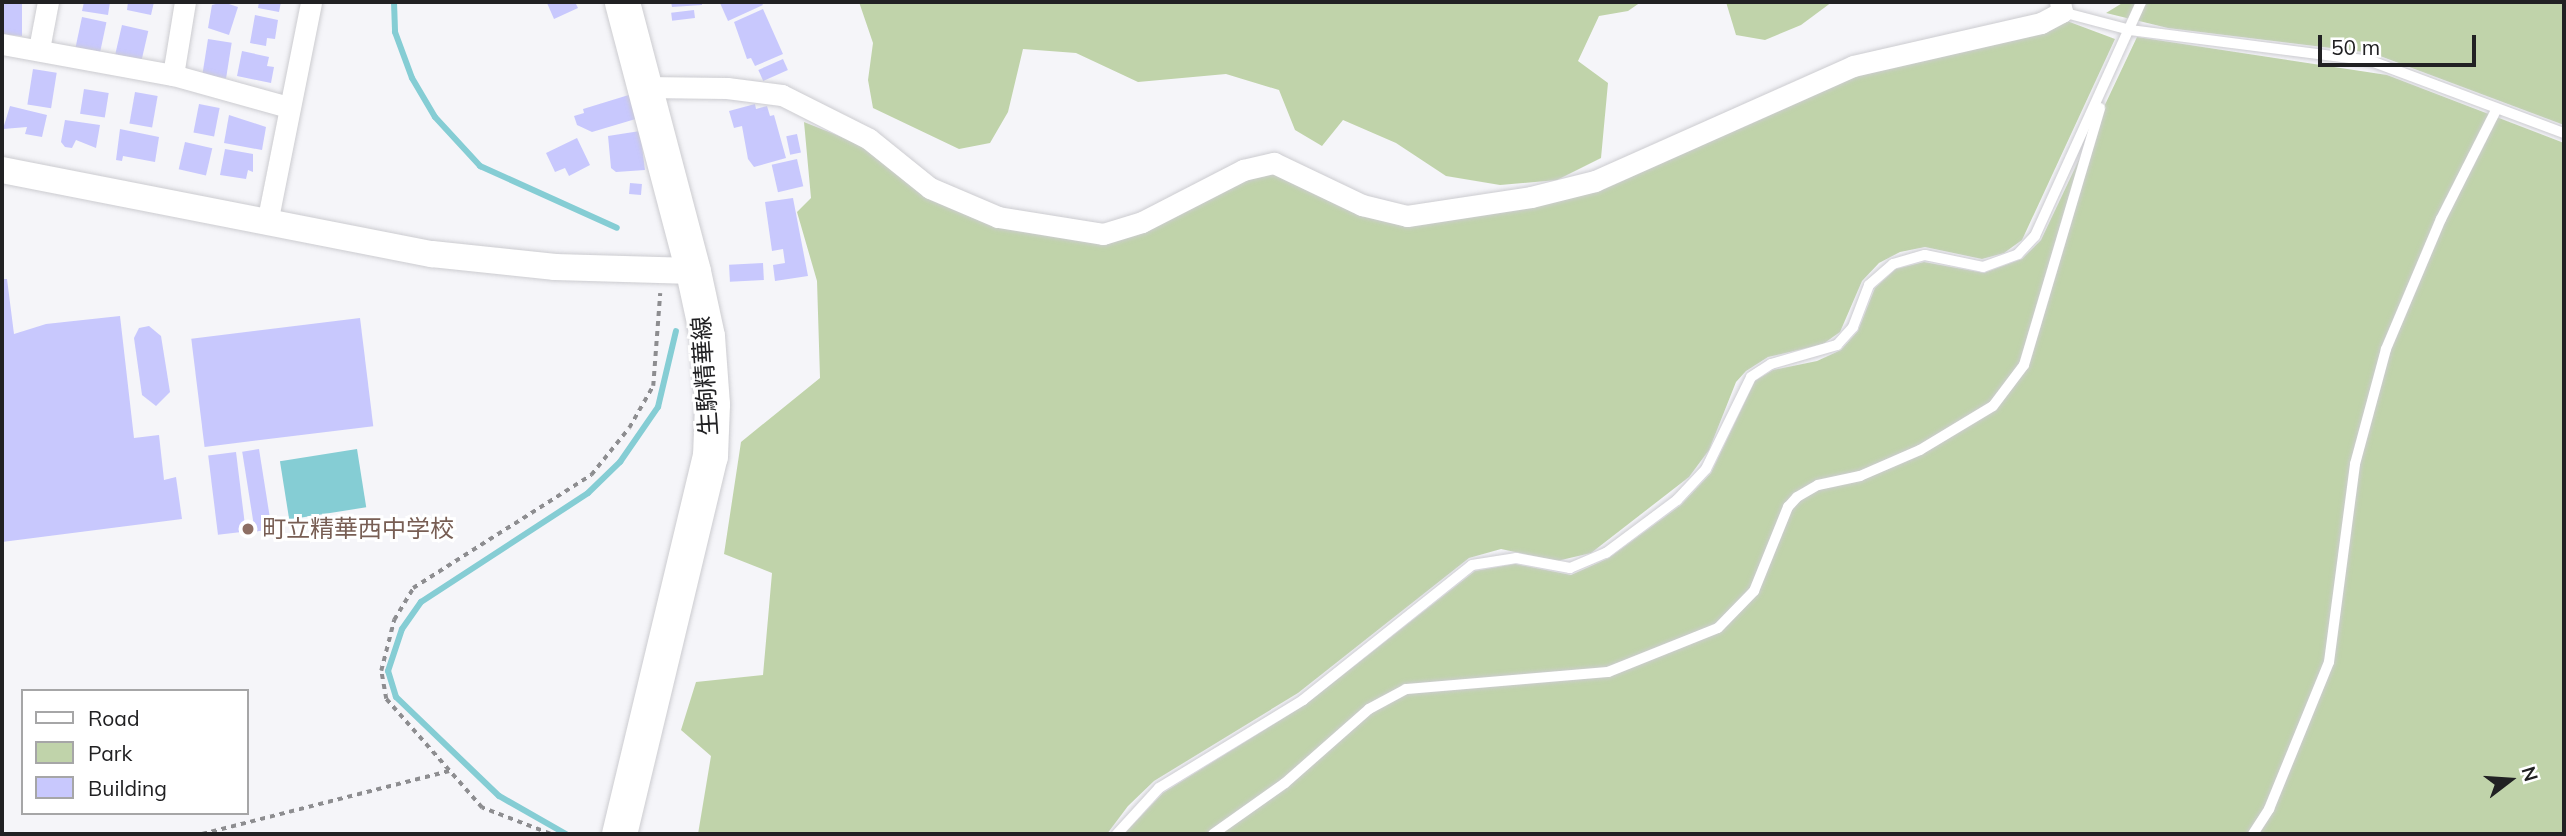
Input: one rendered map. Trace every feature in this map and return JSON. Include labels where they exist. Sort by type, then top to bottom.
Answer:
[{"type":"main road","name":"生駒精華線","points":[[620,834],[710,456],[707,336],[693,271],[622,2]]},
{"type":"street","points":[[39,49],[48,2]]},
{"type":"street","points":[[173,75],[185,2]]},
{"type":"street","points":[[267,223],[311,2]]},
{"type":"street","points":[[645,87],[727,88],[782,94],[869,139],[930,188],[998,217],[1102,234],[1142,222],[1243,170],[1274,163],[1362,205],[1407,216],[1531,197],[1595,181],[1853,65],[2041,23],[2061,7]]},
{"type":"street","points":[[2,44],[173,75],[288,107]]},
{"type":"street","points":[[2,170],[432,254],[555,267],[693,271]]},
{"type":"lane","points":[[1117,834],[1159,788],[1303,699],[1472,565],[1501,557],[1570,568],[1595,560],[1616,545],[1677,500],[1706,469],[1751,377],[1770,364],[1815,355],[1837,345],[1853,327],[1869,285],[1893,264],[1925,256],[1983,267],[2018,254],[2035,236],[2141,2]]},
{"type":"lane","points":[[2061,7],[2130,30],[2371,61],[2496,110],[2564,133]]},
{"type":"lane","points":[[1213,834],[1285,783],[1369,709],[1406,689],[1608,672],[1718,628],[1754,591],[1784,516],[1797,497],[1818,485],[1860,476],[1920,450],[1993,406],[2024,365],[2040,320],[2109,75]]},
{"type":"lane","points":[[2253,834],[2269,809],[2329,662],[2355,464],[2386,349],[2441,219],[2496,110]]},
{"type":"path","points":[[550,834],[482,808],[386,699],[381,671],[394,620],[413,589],[591,475],[629,428],[653,386],[660,292]]},
{"type":"path","points":[[202,834],[449,771]]},
{"type":"green space","points":[[859,2],[1641,2],[1628,11],[1599,16],[1578,61],[1608,83],[1601,158],[1557,180],[1500,185],[1446,176],[1396,143],[1343,120],[1322,146],[1295,130],[1279,90],[1226,74],[1138,82],[1076,53],[1023,49],[1008,112],[990,143],[959,149],[873,108],[868,80],[873,43]]},
{"type":"green space","points":[[1726,2],[1832,2],[1801,25],[1765,40],[1736,35]]},
{"type":"green space","points":[[2124,2],[2564,2],[2564,125],[2372,53],[2168,28],[2106,13]]},
{"type":"green space","points":[[2067,21],[2115,39],[2022,240],[2004,253],[1982,259],[1925,247],[1900,252],[1879,263],[1862,281],[1840,332],[1823,344],[1768,357],[1746,371],[1736,382],[1709,450],[1689,477],[1591,553],[1557,561],[1501,549],[1469,558],[1298,693],[1154,781],[1128,806],[1107,834],[698,834],[711,756],[681,730],[696,682],[763,675],[772,573],[724,554],[741,442],[820,378],[817,281],[797,212],[811,198],[804,122],[864,146],[996,225],[1103,242],[1246,177],[1273,171],[1359,212],[1532,205],[1856,73]]},
{"type":"green space","points":[[2137,37],[2387,75],[2564,143],[2564,834],[1124,834],[1163,793],[1306,704],[1475,571],[1515,564],[1571,575],[1609,558],[1681,505],[1711,473],[1755,381],[1773,370],[1817,361],[1841,350],[1858,331],[1875,288],[1896,269],[1924,262],[1984,273],[2022,259],[2041,240]]},
{"type":"water","points":[[357,449],[366,507],[289,519],[280,461]]},
{"type":"building","points":[[4,2],[22,4],[22,36],[2,34]]},
{"type":"building","points":[[84,2],[110,2],[108,15],[82,11]]},
{"type":"building","points":[[128,2],[154,2],[151,15],[127,10]]},
{"type":"building","points":[[223,2],[238,7],[229,35],[208,28],[212,5]]},
{"type":"building","points":[[259,2],[281,2],[279,12],[258,8]]},
{"type":"building","points":[[575,2],[578,8],[554,19],[547,3]]},
{"type":"building","points":[[671,2],[702,2],[702,5],[672,7]]},
{"type":"building","points":[[761,2],[763,5],[728,21],[720,3]]},
{"type":"building","points":[[763,9],[783,54],[755,66],[751,58],[747,59],[734,22]]},
{"type":"building","points":[[694,10],[695,18],[672,21],[671,13]]},
{"type":"building","points":[[255,15],[278,20],[275,39],[267,38],[266,46],[250,43]]},
{"type":"building","points":[[82,17],[106,22],[99,55],[75,50]]},
{"type":"building","points":[[122,25],[148,31],[142,60],[115,54]]},
{"type":"building","points":[[208,39],[232,43],[226,78],[202,75]]},
{"type":"building","points":[[242,51],[269,57],[267,66],[274,67],[271,83],[237,76]]},
{"type":"building","points":[[783,59],[788,70],[763,81],[758,70]]},
{"type":"building","points":[[33,69],[57,73],[51,108],[27,105]]},
{"type":"building","points":[[84,89],[109,93],[105,118],[80,114]]},
{"type":"building","points":[[135,92],[158,96],[152,128],[129,124]]},
{"type":"building","points":[[632,94],[639,118],[592,132],[577,125],[574,116],[584,113],[583,109]]},
{"type":"building","points":[[199,104],[220,108],[214,136],[193,132]]},
{"type":"building","points":[[755,104],[756,109],[767,106],[770,116],[774,115],[786,158],[754,167],[748,159],[742,126],[734,128],[729,111]]},
{"type":"building","points":[[10,106],[47,115],[42,137],[25,134],[27,127],[3,129]]},
{"type":"building","points":[[229,115],[266,127],[262,150],[224,143]]},
{"type":"building","points":[[65,120],[100,125],[96,148],[76,140],[72,148],[65,147],[61,142]]},
{"type":"building","points":[[120,129],[159,137],[155,162],[123,156],[122,161],[116,160]]},
{"type":"building","points":[[640,131],[645,170],[616,172],[611,168],[608,136]]},
{"type":"building","points":[[797,134],[801,153],[790,155],[786,136]]},
{"type":"building","points":[[577,138],[590,165],[569,176],[565,168],[555,172],[546,153]]},
{"type":"building","points":[[185,142],[212,148],[206,176],[179,169]]},
{"type":"building","points":[[225,149],[253,154],[253,172],[248,170],[246,179],[220,175]]},
{"type":"building","points":[[797,159],[803,186],[778,192],[772,165]]},
{"type":"building","points":[[630,183],[642,184],[641,195],[629,194]]},
{"type":"building","points":[[793,198],[808,276],[775,281],[773,265],[785,263],[783,249],[772,251],[765,202]]},
{"type":"building","points":[[763,263],[764,280],[730,282],[729,265]]},
{"type":"building","points":[[2,279],[7,279],[14,334],[46,324],[120,316],[134,438],[159,435],[164,480],[176,477],[182,519],[2,542]]},
{"type":"building","points":[[360,318],[373,426],[205,447],[191,339]]},
{"type":"building","points":[[149,326],[161,336],[170,392],[156,406],[142,395],[134,338],[139,328]]},
{"type":"building","points":[[259,449],[272,529],[255,532],[242,452]]},
{"type":"building","points":[[236,452],[246,531],[218,535],[208,455]]},
{"type":"waterway","points":[[394,2],[395,32],[412,78],[435,117],[480,166],[617,228]]},
{"type":"waterway","points":[[566,834],[499,796],[396,697],[388,671],[402,629],[421,602],[588,493],[620,462],[658,407],[676,331]]},
{"type":"place","name":"町立精華西中学校","points":[[248,529]]}]
